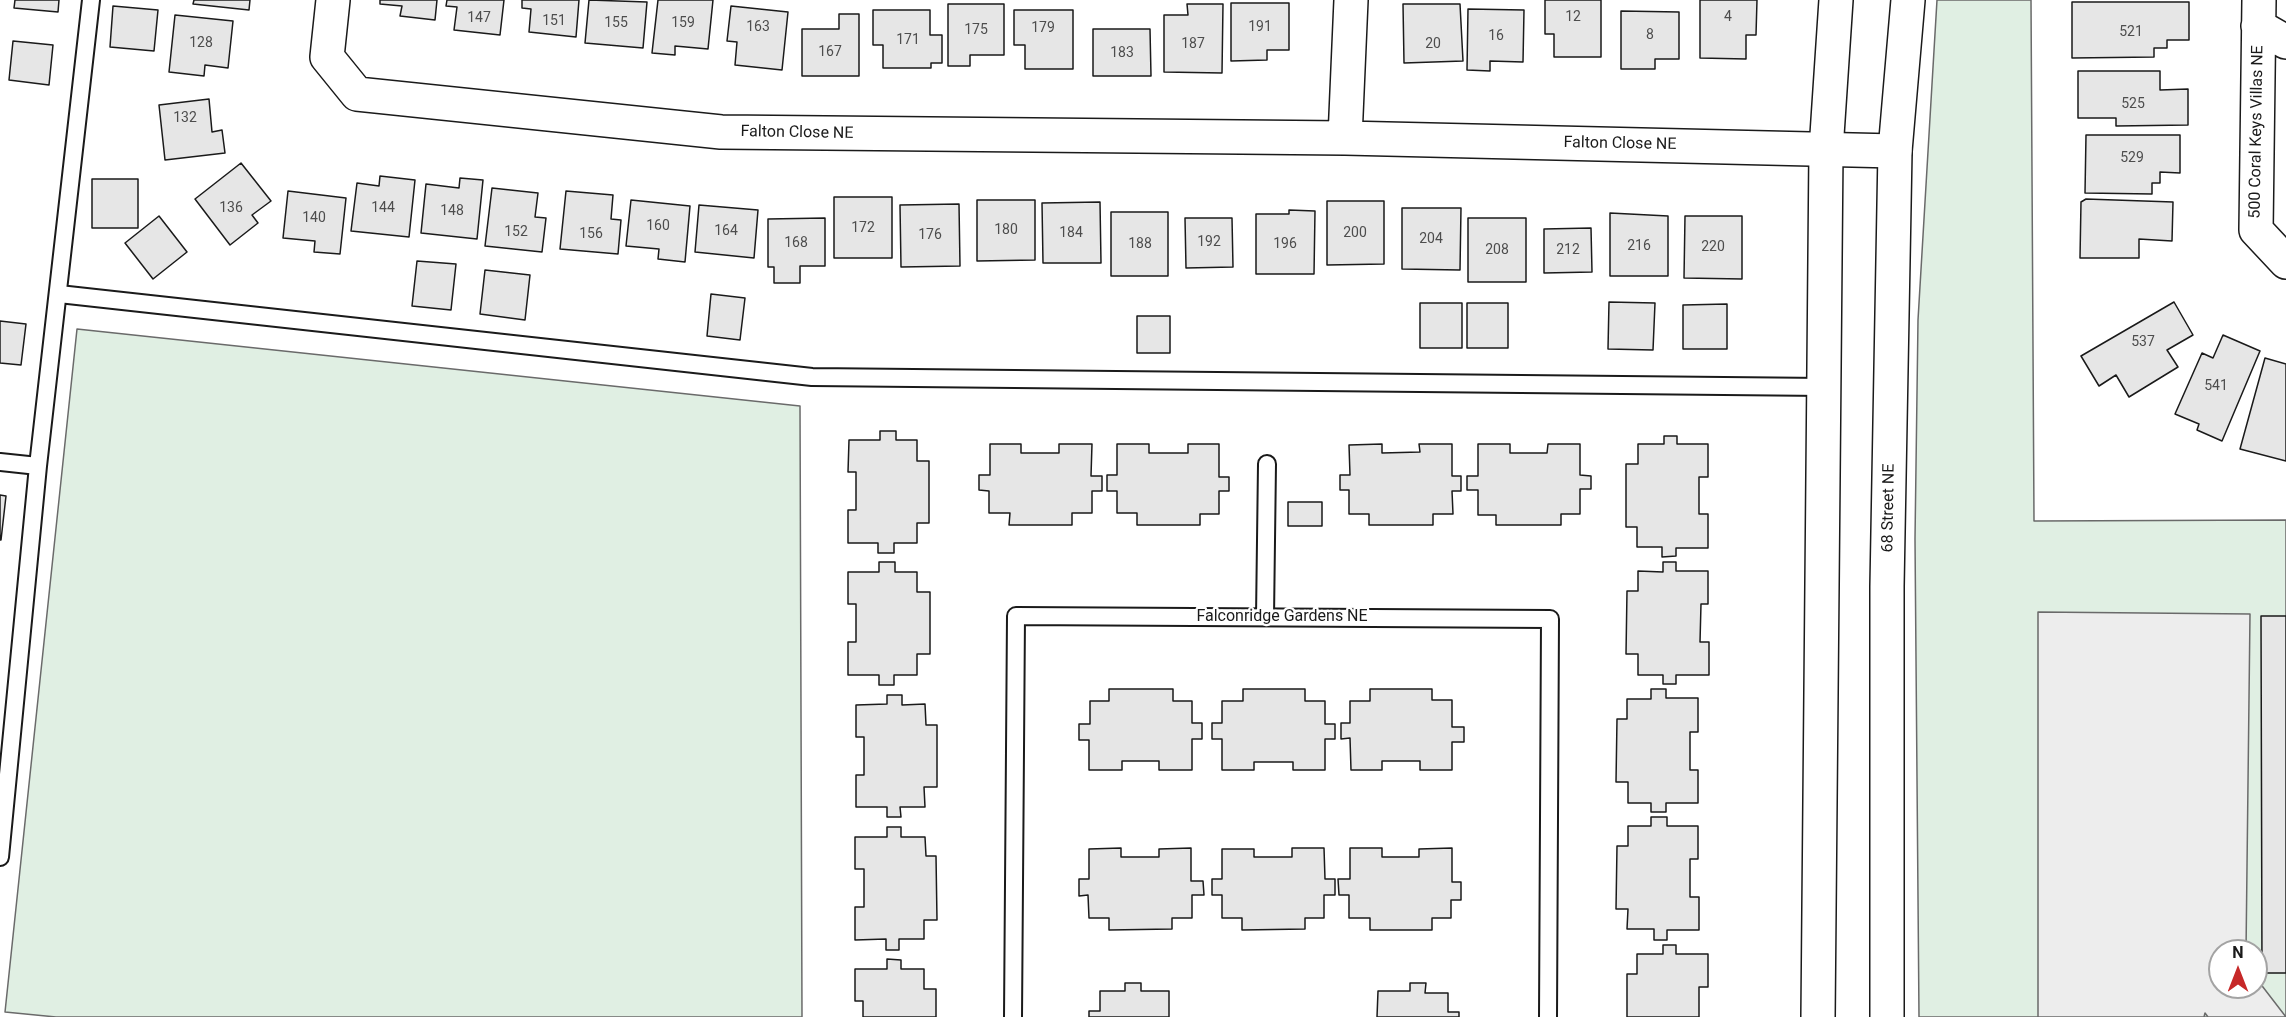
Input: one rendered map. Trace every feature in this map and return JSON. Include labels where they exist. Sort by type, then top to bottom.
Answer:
[{"type":"street","name":"Falton Close NE","points":[[333,0],[327,57],[357,94],[721,132],[1345,138],[1895,151]]},
{"type":"street","points":[[1345,138],[1351,0]]},
{"type":"street","points":[[1818,1017],[1826,150],[1836,0]]},
{"type":"street","name":"68 Street NE","points":[[1887,1017],[1887,598],[1895,151],[1908,0]]},
{"type":"street","name":"500 Coral Keys Villas NE","points":[[2259,13],[2286,42]]},
{"type":"street","name":"500 Coral Keys Villas NE","points":[[2259,13],[2256,230],[2286,262]]},
{"type":"lane","points":[[0,857],[38,466],[91,0]]},
{"type":"lane","points":[[59,294],[812,377],[1825,387]]},
{"type":"lane","points":[[0,462],[38,466]]},
{"type":"lane","points":[[1266,617],[1267,464]]},
{"type":"lane","name":"Falconridge Gardens NE","points":[[1013,1017],[1016,616],[1550,618],[1548,1017]]},
{"type":"green space","points":[[1937,0],[2031,0],[2034,521],[2286,520],[2286,1017],[1919,1017],[1915,539],[1918,320]]},
{"type":"green space","points":[[77,329],[800,406],[802,1017],[56,1017],[5,1012]]},
{"type":"shaded area","points":[[2038,612],[2250,614],[2246,939],[2208,939],[2208,999],[2268,999],[2268,994],[2286,1017],[2208,1017],[2205,1013],[2204,1017],[2038,1017]]},
{"type":"building","points":[[15,0],[59,0],[58,12],[14,8]]},
{"type":"building","points":[[194,0],[250,0],[249,10],[193,4]]},
{"type":"building","points":[[380,0],[437,0],[435,20],[400,16],[402,6],[380,4]]},
{"type":"building","points":[[447,0],[504,0],[500,35],[454,30],[457,7],[446,6]]},
{"type":"building","points":[[522,0],[579,0],[576,37],[529,32],[531,9],[522,8]]},
{"type":"building","points":[[589,0],[647,2],[643,48],[585,43]]},
{"type":"building","points":[[658,0],[713,0],[708,49],[675,46],[675,55],[652,53]]},
{"type":"building","points":[[1545,0],[1601,0],[1601,57],[1554,57],[1554,34],[1545,34]]},
{"type":"building","points":[[1700,0],[1757,0],[1756,35],[1746,35],[1746,59],[1700,58]]},
{"type":"building","points":[[2072,2],[2189,2],[2189,40],[2167,40],[2167,48],[2154,48],[2154,57],[2072,58]]},
{"type":"building","points":[[1231,3],[1289,3],[1289,50],[1267,50],[1267,60],[1231,61]]},
{"type":"building","points":[[948,4],[1004,4],[1004,55],[970,55],[970,66],[948,66]]},
{"type":"building","points":[[1187,4],[1223,4],[1222,73],[1164,72],[1164,15],[1188,15]]},
{"type":"building","points":[[1403,4],[1460,4],[1463,61],[1404,63]]},
{"type":"building","points":[[113,6],[158,10],[154,51],[110,47]]},
{"type":"building","points":[[731,6],[788,12],[782,70],[735,65],[737,42],[727,41]]},
{"type":"building","points":[[1468,9],[1524,10],[1523,62],[1490,61],[1490,71],[1467,70]]},
{"type":"building","points":[[873,10],[930,10],[930,35],[942,35],[942,63],[931,63],[931,68],[883,68],[883,45],[873,45]]},
{"type":"building","points":[[1014,10],[1073,10],[1073,69],[1025,69],[1025,45],[1014,45]]},
{"type":"building","points":[[1621,11],[1679,12],[1679,59],[1655,59],[1655,69],[1621,69]]},
{"type":"building","points":[[839,14],[859,14],[859,76],[802,76],[802,29],[839,29]]},
{"type":"building","points":[[175,15],[233,21],[228,68],[205,65],[204,76],[169,72]]},
{"type":"building","points":[[1093,29],[1150,29],[1151,76],[1093,76]]},
{"type":"building","points":[[13,41],[53,45],[49,85],[9,80]]},
{"type":"building","points":[[2078,71],[2160,71],[2160,90],[2188,89],[2188,125],[2116,126],[2116,118],[2078,118]]},
{"type":"building","points":[[209,99],[212,132],[222,130],[225,153],[165,160],[159,105]]},
{"type":"building","points":[[2086,135],[2180,135],[2180,173],[2160,172],[2160,183],[2152,183],[2152,194],[2085,193]]},
{"type":"building","points":[[241,163],[271,201],[252,215],[258,223],[230,245],[195,199]]},
{"type":"building","points":[[380,176],[415,180],[409,237],[351,231],[357,183],[379,186]]},
{"type":"building","points":[[460,178],[483,180],[477,239],[421,233],[426,184],[459,188]]},
{"type":"building","points":[[92,179],[138,179],[138,228],[92,228]]},
{"type":"building","points":[[492,188],[538,193],[535,217],[546,218],[542,252],[485,246]]},
{"type":"building","points":[[288,191],[346,198],[340,254],[314,252],[315,241],[283,238]]},
{"type":"building","points":[[566,191],[613,195],[611,219],[621,220],[618,254],[560,249]]},
{"type":"building","points":[[834,197],[892,197],[892,258],[834,258]]},
{"type":"building","points":[[2086,199],[2173,202],[2172,241],[2139,239],[2139,258],[2080,258],[2081,202]]},
{"type":"building","points":[[631,200],[690,206],[685,262],[658,259],[659,249],[626,246]]},
{"type":"building","points":[[977,200],[1035,200],[1035,260],[977,261]]},
{"type":"building","points":[[1327,201],[1384,201],[1384,264],[1327,265]]},
{"type":"building","points":[[1100,202],[1101,263],[1043,263],[1042,203]]},
{"type":"building","points":[[959,204],[960,266],[901,267],[900,205]]},
{"type":"building","points":[[699,205],[758,210],[754,258],[695,252]]},
{"type":"building","points":[[1402,208],[1461,208],[1460,270],[1402,269]]},
{"type":"building","points":[[1289,210],[1315,211],[1314,274],[1256,274],[1256,214],[1289,214]]},
{"type":"building","points":[[1111,212],[1168,212],[1168,276],[1111,276]]},
{"type":"building","points":[[1610,213],[1668,216],[1668,276],[1610,276]]},
{"type":"building","points":[[159,216],[187,252],[153,279],[125,243]]},
{"type":"building","points":[[1685,216],[1742,216],[1742,279],[1684,278]]},
{"type":"building","points":[[825,218],[825,266],[800,266],[800,283],[774,283],[774,267],[768,267],[768,219]]},
{"type":"building","points":[[1185,218],[1232,218],[1233,267],[1186,268]]},
{"type":"building","points":[[1468,218],[1526,218],[1526,282],[1468,282]]},
{"type":"building","points":[[1591,228],[1592,272],[1544,273],[1544,229]]},
{"type":"building","points":[[417,261],[456,264],[451,310],[412,306]]},
{"type":"building","points":[[485,270],[530,275],[525,320],[480,314]]},
{"type":"building","points":[[711,294],[745,298],[740,340],[707,336]]},
{"type":"building","points":[[1609,302],[1655,303],[1653,350],[1608,349]]},
{"type":"building","points":[[2174,302],[2193,335],[2167,350],[2178,367],[2129,397],[2116,375],[2099,386],[2081,356]]},
{"type":"building","points":[[1420,303],[1462,303],[1462,348],[1420,348]]},
{"type":"building","points":[[1467,303],[1508,303],[1508,348],[1467,348]]},
{"type":"building","points":[[1727,304],[1727,349],[1683,349],[1683,305]]},
{"type":"building","points":[[1137,316],[1170,316],[1170,353],[1137,353]]},
{"type":"building","points":[[0,321],[26,324],[21,365],[0,363]]},
{"type":"building","points":[[2223,335],[2260,351],[2222,441],[2197,430],[2199,424],[2175,414],[2202,353],[2213,358]]},
{"type":"building","points":[[2265,358],[2286,364],[2286,461],[2240,449]]},
{"type":"building","points":[[880,431],[896,431],[896,440],[917,440],[917,461],[929,461],[929,523],[917,523],[917,543],[894,543],[894,553],[878,553],[878,543],[848,543],[848,510],[856,510],[856,472],[848,472],[849,440],[880,440]]},
{"type":"building","points":[[1664,436],[1677,436],[1677,444],[1708,444],[1708,477],[1699,477],[1699,514],[1708,514],[1708,548],[1676,548],[1676,556],[1662,557],[1662,547],[1637,547],[1637,527],[1626,527],[1626,464],[1638,464],[1638,444],[1664,444]]},
{"type":"building","points":[[990,444],[1021,444],[1021,453],[1059,453],[1059,444],[1092,444],[1091,476],[1102,476],[1102,491],[1092,491],[1092,513],[1072,513],[1072,525],[1009,525],[1010,513],[989,513],[989,491],[979,490],[979,475],[990,475]]},
{"type":"building","points":[[1117,444],[1149,444],[1149,453],[1188,453],[1188,444],[1219,444],[1219,477],[1229,477],[1229,491],[1219,491],[1219,514],[1200,514],[1200,525],[1137,525],[1137,513],[1117,513],[1117,491],[1107,491],[1107,475],[1117,475]]},
{"type":"building","points":[[1382,444],[1382,453],[1420,452],[1419,444],[1452,444],[1452,476],[1461,476],[1461,491],[1452,491],[1453,514],[1433,514],[1433,525],[1369,525],[1369,514],[1349,514],[1349,490],[1340,490],[1340,475],[1350,475],[1349,445]]},
{"type":"building","points":[[1478,444],[1510,444],[1510,453],[1547,453],[1548,444],[1580,444],[1580,475],[1591,476],[1591,489],[1580,489],[1580,514],[1561,514],[1561,525],[1496,525],[1496,515],[1478,515],[1478,490],[1467,490],[1467,476],[1478,476]]},
{"type":"building","points":[[0,495],[6,496],[1,540],[0,540]]},
{"type":"building","points":[[1288,502],[1322,502],[1322,526],[1288,526]]},
{"type":"building","points":[[879,562],[895,562],[895,572],[917,572],[917,592],[930,592],[930,654],[917,654],[917,675],[894,675],[894,685],[879,685],[879,675],[848,675],[848,642],[856,642],[856,604],[848,604],[848,572],[879,572]]},
{"type":"building","points":[[1663,562],[1676,562],[1676,571],[1708,571],[1708,604],[1701,604],[1700,642],[1709,642],[1709,675],[1676,675],[1676,684],[1663,684],[1663,675],[1638,675],[1638,654],[1626,654],[1627,591],[1638,591],[1638,571],[1663,572]]},
{"type":"building","points":[[2261,616],[2286,616],[2286,973],[2268,973],[2268,939],[2262,939]]},
{"type":"building","points":[[1109,689],[1173,689],[1173,701],[1192,701],[1192,723],[1202,723],[1202,739],[1192,739],[1192,770],[1159,770],[1159,761],[1122,761],[1122,770],[1089,770],[1089,740],[1079,740],[1079,724],[1090,724],[1090,701],[1109,701]]},
{"type":"building","points":[[1243,689],[1305,689],[1305,701],[1325,701],[1325,724],[1335,724],[1335,739],[1325,739],[1325,770],[1293,770],[1293,762],[1254,762],[1254,770],[1222,770],[1222,739],[1212,739],[1212,723],[1222,723],[1222,701],[1243,701]]},
{"type":"building","points":[[1370,689],[1432,689],[1432,700],[1452,700],[1452,727],[1464,727],[1464,742],[1452,742],[1452,770],[1420,770],[1420,761],[1382,761],[1382,770],[1351,770],[1350,738],[1341,739],[1341,723],[1350,723],[1350,701],[1370,701]]},
{"type":"building","points":[[1651,689],[1666,689],[1666,698],[1698,698],[1698,732],[1690,732],[1690,770],[1698,770],[1698,803],[1666,803],[1666,812],[1651,812],[1651,803],[1628,803],[1628,782],[1616,782],[1617,719],[1627,719],[1627,699],[1651,699]]},
{"type":"building","points":[[887,695],[902,695],[902,705],[925,704],[926,725],[937,725],[937,787],[924,787],[925,807],[900,807],[901,817],[887,817],[887,807],[856,807],[856,775],[864,775],[864,737],[856,737],[856,705],[887,704]]},
{"type":"building","points":[[1651,817],[1667,817],[1667,826],[1698,826],[1698,859],[1690,859],[1690,897],[1699,897],[1699,930],[1667,930],[1667,940],[1654,940],[1654,929],[1627,929],[1628,909],[1616,909],[1617,846],[1628,846],[1628,826],[1651,826]]},
{"type":"building","points":[[887,827],[901,827],[901,837],[925,837],[926,856],[936,856],[937,920],[924,920],[924,939],[899,939],[899,950],[886,950],[886,939],[855,940],[855,907],[864,907],[864,869],[855,869],[855,837],[887,837]]},
{"type":"building","points":[[1121,848],[1121,857],[1159,857],[1159,849],[1191,848],[1191,881],[1203,881],[1204,895],[1192,895],[1192,918],[1172,918],[1172,929],[1109,930],[1109,918],[1089,918],[1088,895],[1079,896],[1079,879],[1089,879],[1089,849]]},
{"type":"building","points":[[1292,848],[1324,848],[1325,879],[1335,879],[1335,895],[1324,895],[1324,918],[1305,918],[1305,929],[1242,930],[1242,918],[1222,918],[1222,895],[1212,895],[1212,879],[1222,879],[1222,849],[1254,849],[1254,857],[1292,857]]},
{"type":"building","points":[[1350,848],[1382,848],[1382,857],[1419,857],[1419,849],[1452,848],[1452,882],[1461,882],[1461,900],[1451,900],[1451,918],[1432,918],[1432,930],[1370,930],[1370,918],[1349,918],[1349,895],[1339,895],[1338,879],[1350,879]]},
{"type":"building","points":[[1663,945],[1676,945],[1676,954],[1708,954],[1708,987],[1699,987],[1699,1017],[1627,1017],[1627,974],[1637,974],[1637,954],[1663,954]]},
{"type":"building","points":[[887,959],[901,960],[901,969],[924,969],[924,989],[936,989],[936,1017],[863,1017],[863,1001],[855,1001],[855,969],[887,969]]},
{"type":"building","points":[[1125,983],[1141,983],[1141,991],[1169,991],[1169,1017],[1089,1017],[1089,1011],[1100,1011],[1100,991],[1125,991]]},
{"type":"building","points":[[1410,983],[1426,983],[1425,993],[1448,993],[1448,1012],[1459,1012],[1459,1017],[1377,1017],[1378,991],[1410,991]]}]
